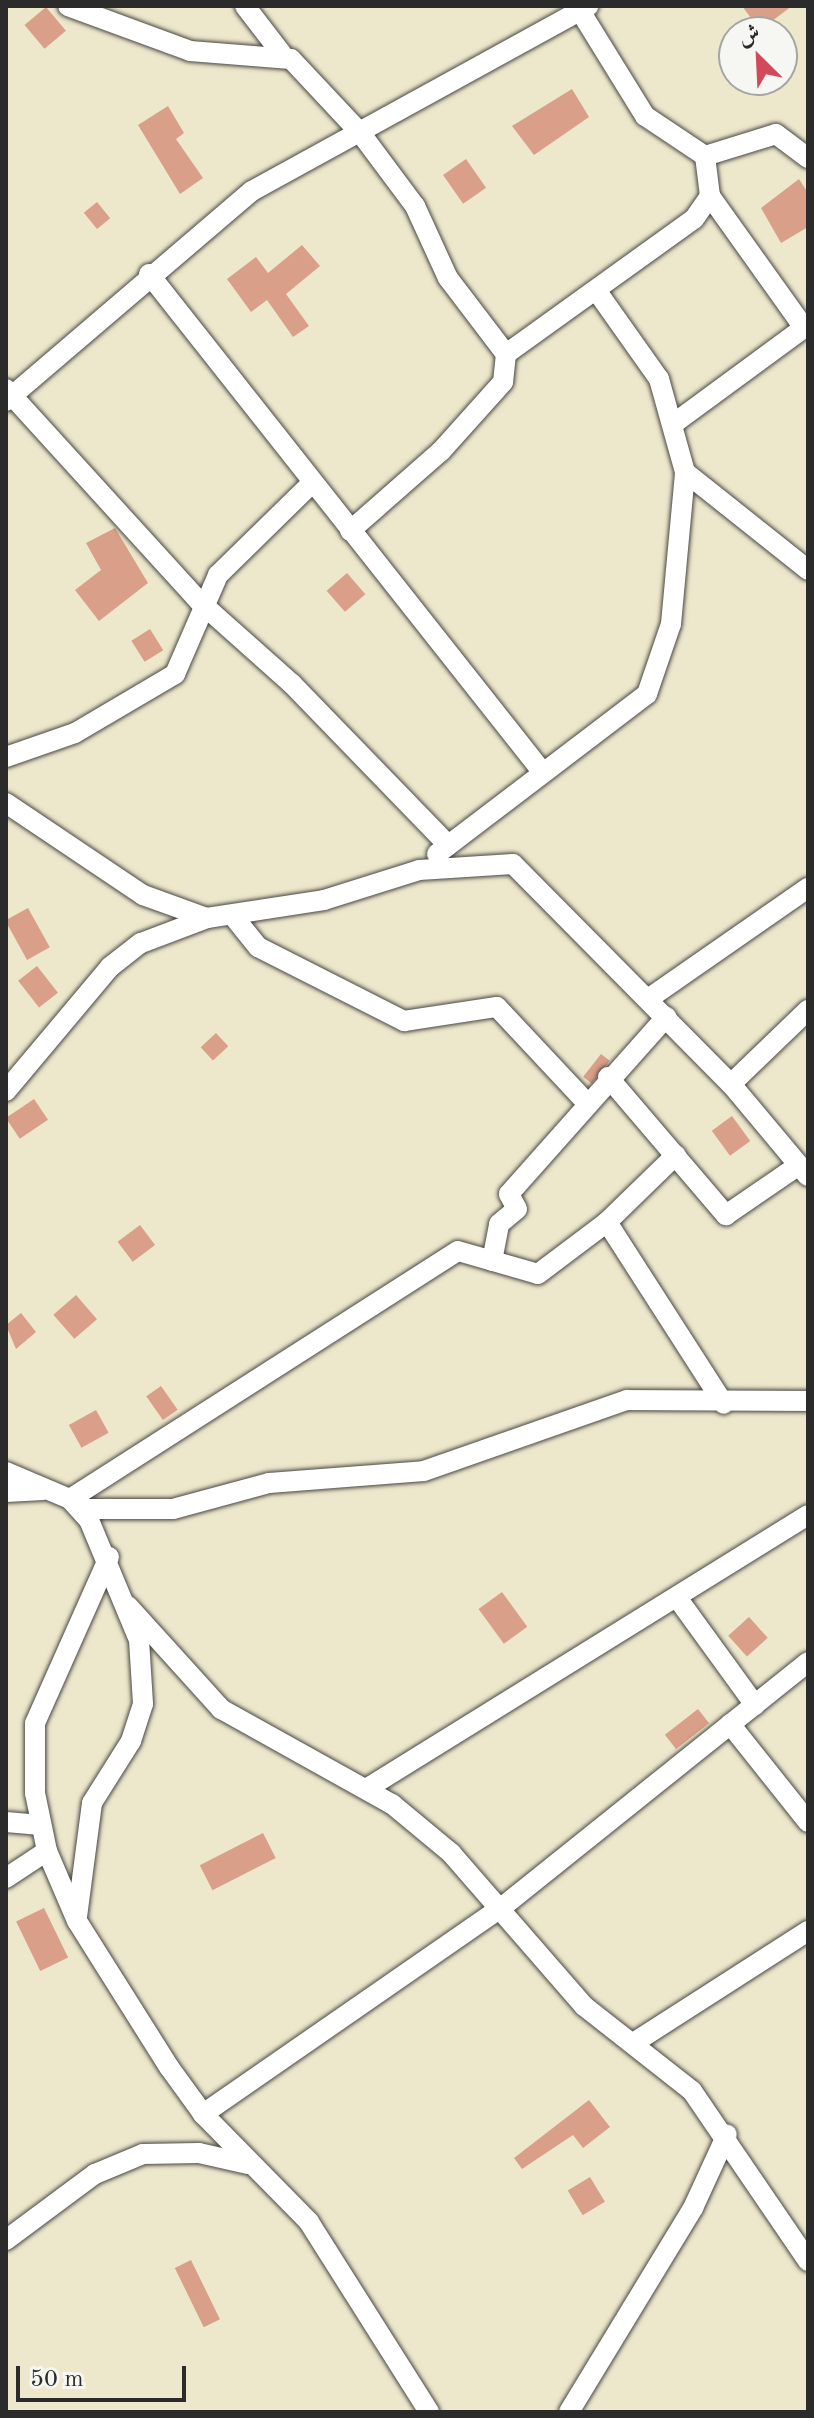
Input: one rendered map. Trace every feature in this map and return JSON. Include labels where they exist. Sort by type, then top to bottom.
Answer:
[{"type":"street","points":[[68,6],[190,51],[282,54]]},
{"type":"street","points":[[245,6],[282,54],[362,135],[420,214],[448,278],[506,354],[503,382],[441,451],[350,531]]},
{"type":"street","points":[[448,845],[292,684],[200,602],[8,396],[149,274],[252,191],[362,135],[581,7],[645,116],[705,156],[710,196],[806,327],[673,424]]},
{"type":"street","points":[[705,156],[765,134],[803,145]]},
{"type":"street","points":[[506,354],[694,219],[710,196]]},
{"type":"street","points":[[149,274],[540,769]]},
{"type":"street","points":[[419,870],[540,769],[630,708],[653,683],[671,624],[685,472],[659,379],[596,290]]},
{"type":"street","points":[[685,472],[808,570]]},
{"type":"street","points":[[6,757],[75,733],[175,674],[200,602],[218,575],[312,483]]},
{"type":"street","points":[[6,803],[143,895],[207,918]]},
{"type":"street","points":[[6,1091],[110,967],[141,943],[207,918],[324,900],[419,870],[513,864],[731,1084],[804,1171],[731,1216],[608,1077]]},
{"type":"street","points":[[648,999],[808,888]]},
{"type":"street","points":[[233,916],[258,947],[404,1021],[497,1007],[586,1102]]},
{"type":"street","points":[[731,1084],[808,1010]]},
{"type":"street","points":[[492,1261],[499,1224],[517,1209],[509,1194],[608,1077],[666,1017]]},
{"type":"street","points":[[75,1504],[458,1251],[538,1274],[607,1222],[676,1155]]},
{"type":"street","points":[[607,1222],[724,1404]]},
{"type":"street","points":[[6,1472],[75,1504],[173,1509],[269,1483],[424,1471],[627,1400],[724,1404],[808,1401]]},
{"type":"street","points":[[6,1492],[47,1490]]},
{"type":"street","points":[[75,1504],[109,1557],[128,1606],[145,1679],[143,1704],[131,1741],[92,1803],[77,1921]]},
{"type":"street","points":[[366,1789],[678,1599],[808,1515]]},
{"type":"street","points":[[109,1557],[35,1723],[41,1825],[47,1851],[77,1921],[203,2114],[248,2164],[284,2190],[309,2222],[429,2412]]},
{"type":"street","points":[[678,1599],[755,1705]]},
{"type":"street","points":[[128,1606],[221,1709],[366,1789],[416,1821],[501,1908],[566,1988],[692,2091],[727,2134],[808,2261]]},
{"type":"street","points":[[203,2114],[501,1908],[808,1662]]},
{"type":"street","points":[[730,1724],[808,1822]]},
{"type":"street","points":[[6,1822],[41,1825]]},
{"type":"street","points":[[6,1878],[47,1851]]},
{"type":"street","points":[[635,2042],[808,1931]]},
{"type":"street","points":[[569,2412],[693,2208],[727,2134]]},
{"type":"street","points":[[6,2240],[95,2174],[143,2154],[199,2153],[248,2164]]},
{"type":"building","points":[[742,6],[792,6],[779,16],[750,16]]},
{"type":"building","points":[[46,7],[66,31],[44,49],[25,25]]},
{"type":"building","points":[[572,89],[589,117],[534,155],[512,126]]},
{"type":"building","points":[[168,106],[184,133],[176,139],[203,178],[180,194],[138,125]]},
{"type":"building","points":[[466,159],[486,188],[463,204],[443,175]]},
{"type":"building","points":[[799,179],[808,193],[808,227],[781,243],[761,208]]},
{"type":"building","points":[[97,202],[110,218],[97,229],[84,213]]},
{"type":"building","points":[[302,245],[320,266],[286,294],[309,326],[293,337],[267,300],[251,312],[227,279],[256,257],[268,273]]},
{"type":"building","points":[[115,528],[148,583],[99,621],[75,590],[101,570],[86,543]]},
{"type":"building","points":[[347,573],[365,594],[345,612],[327,591]]},
{"type":"building","points":[[150,629],[163,650],[145,662],[131,641]]},
{"type":"building","points":[[28,908],[50,947],[27,960],[6,920]]},
{"type":"building","points":[[37,966],[58,993],[39,1008],[18,981]]},
{"type":"building","points":[[216,1033],[228,1046],[213,1060],[201,1047]]},
{"type":"building","points":[[601,1054],[610,1061],[592,1084],[583,1077]]},
{"type":"building","points":[[34,1099],[48,1120],[20,1139],[6,1118]]},
{"type":"building","points":[[732,1116],[750,1141],[730,1156],[712,1131]]},
{"type":"building","points":[[140,1225],[155,1245],[133,1262],[118,1242]]},
{"type":"building","points":[[76,1295],[97,1319],[74,1339],[53,1315]]},
{"type":"building","points":[[21,1313],[36,1332],[16,1349],[6,1325]]},
{"type":"building","points":[[161,1386],[178,1410],[163,1420],[146,1396]]},
{"type":"building","points":[[96,1410],[109,1433],[81,1448],[69,1425]]},
{"type":"building","points":[[502,1592],[527,1627],[504,1644],[479,1609]]},
{"type":"building","points":[[749,1617],[768,1638],[747,1657],[728,1636]]},
{"type":"building","points":[[698,1709],[709,1723],[676,1749],[665,1735]]},
{"type":"building","points":[[263,1833],[276,1858],[212,1890],[200,1865]]},
{"type":"building","points":[[44,1908],[68,1957],[40,1971],[16,1922]]},
{"type":"building","points":[[589,2100],[610,2127],[583,2148],[573,2135],[522,2169],[514,2158]]},
{"type":"building","points":[[590,2177],[605,2202],[583,2215],[568,2190]]},
{"type":"building","points":[[191,2260],[220,2319],[204,2327],[175,2268]]}]
